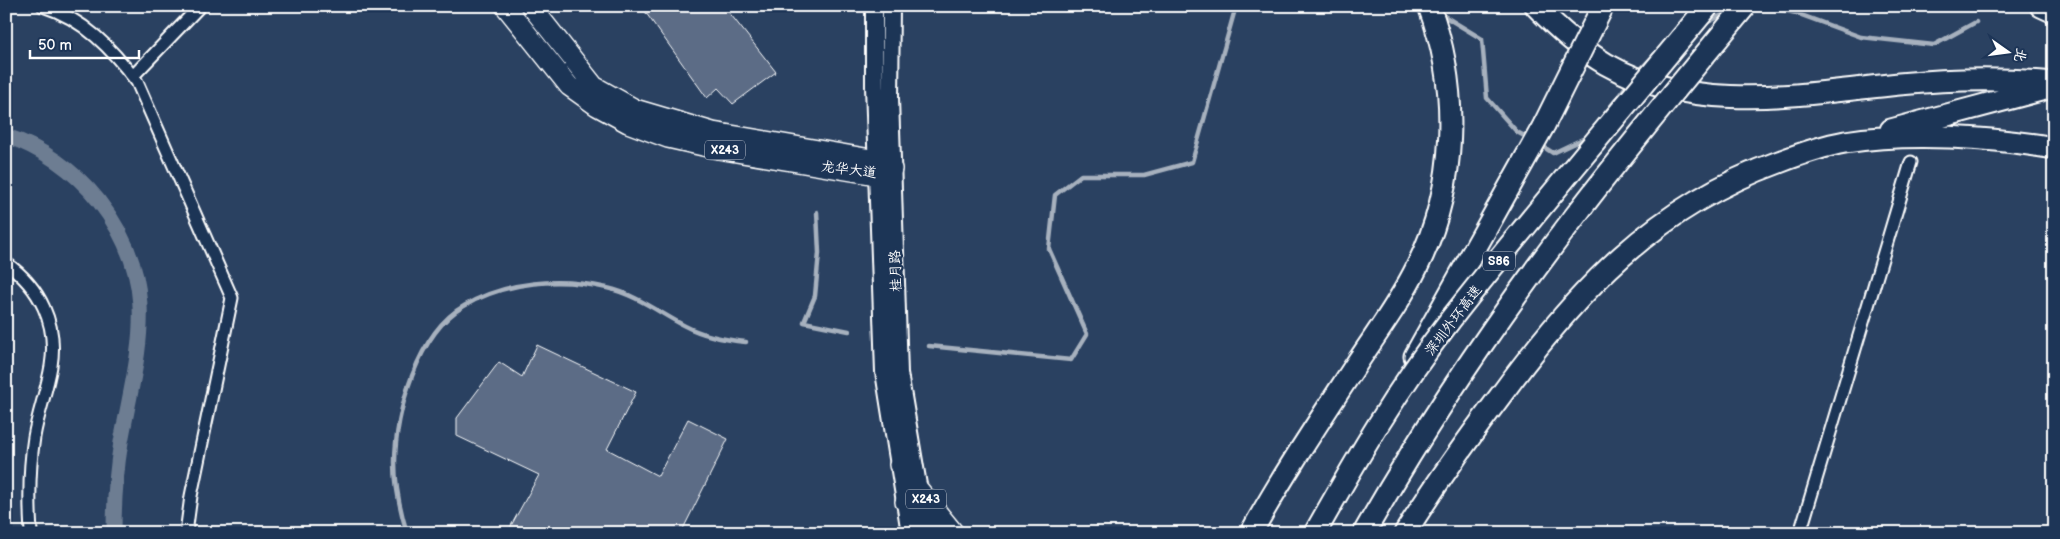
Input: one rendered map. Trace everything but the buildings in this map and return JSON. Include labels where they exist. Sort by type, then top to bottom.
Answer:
[{"type":"highway","points":[[1251,533],[1277,485],[1398,302],[1418,266],[1433,228],[1443,188],[1449,148],[1450,107],[1446,66],[1429,6]]},
{"type":"highway","points":[[1536,6],[1561,32],[1606,64],[1640,79],[1674,90],[1719,97],[1775,97],[1902,84],[2026,80],[2054,85]]},
{"type":"highway","points":[[1346,477],[1544,125],[1603,6]]},
{"type":"highway","name":"深圳外环高速","points":[[1315,533],[1346,477],[1402,389],[1450,320],[1708,6]]},
{"type":"highway","name":"S86","points":[[1364,533],[1406,460],[1467,366],[1520,292],[1588,200],[1745,6]]},
{"type":"highway","points":[[2042,6],[2054,12]]},
{"type":"highway","points":[[1405,533],[1447,467],[1538,344],[1574,301],[1612,263],[1651,231],[1720,186],[1798,155],[2054,85]]},
{"type":"highway","points":[[1845,142],[1899,138],[1951,138],[2054,148]]},
{"type":"main road","name":"龙华大道","points":[[505,6],[569,86],[597,106],[628,123],[668,138],[712,148],[882,168]]},
{"type":"main road","name":"龙华大道","points":[[531,6],[594,86],[635,109],[713,132],[882,168]]},
{"type":"main road","name":"桂月路","points":[[874,6],[874,86],[898,373],[912,496]]},
{"type":"main road","name":"桂月路","points":[[890,6],[889,86],[882,168],[884,372],[899,465]]},
{"type":"main road","name":"X243","points":[[899,465],[912,496],[923,531]]},
{"type":"main road","name":"X243","points":[[912,496],[954,533]]},
{"type":"street","points":[[43,6],[86,27],[114,52],[133,76],[154,116],[232,298],[191,496],[186,533]]},
{"type":"street","points":[[133,76],[200,6]]},
{"type":"street","points":[[1800,533],[1911,162]]},
{"type":"street","points":[[6,263],[29,283],[44,306],[51,326],[53,346],[51,367],[39,412],[31,462],[30,533]]},
{"type":"waterway","points":[[929,346],[1071,360],[1087,334],[1049,249],[1055,195],[1081,175],[1144,175],[1192,162],[1236,6]]},
{"type":"waterway","points":[[1764,6],[1796,13],[1861,37],[1934,45],[1976,22]]},
{"type":"waterway","points":[[1706,23],[1728,12]]},
{"type":"waterway","points":[[1439,13],[1482,39],[1487,98],[1517,132],[1530,139]]},
{"type":"waterway","points":[[1638,72],[1655,54]]},
{"type":"waterway","points":[[1601,119],[1630,81]]},
{"type":"waterway","points":[[6,136],[44,153],[79,179],[98,200],[118,230],[131,260],[138,289],[140,317],[134,377],[118,465],[114,533]]},
{"type":"waterway","points":[[1539,144],[1553,153],[1587,137]]},
{"type":"waterway","points":[[817,212],[819,253],[815,296],[804,322],[849,331]]},
{"type":"waterway","points":[[407,533],[398,498],[396,480],[396,442],[399,421],[412,375],[422,354],[434,334],[448,318],[464,306],[497,291],[515,286],[552,282],[589,285],[607,288],[627,295],[685,326],[707,335],[746,342]]}]
